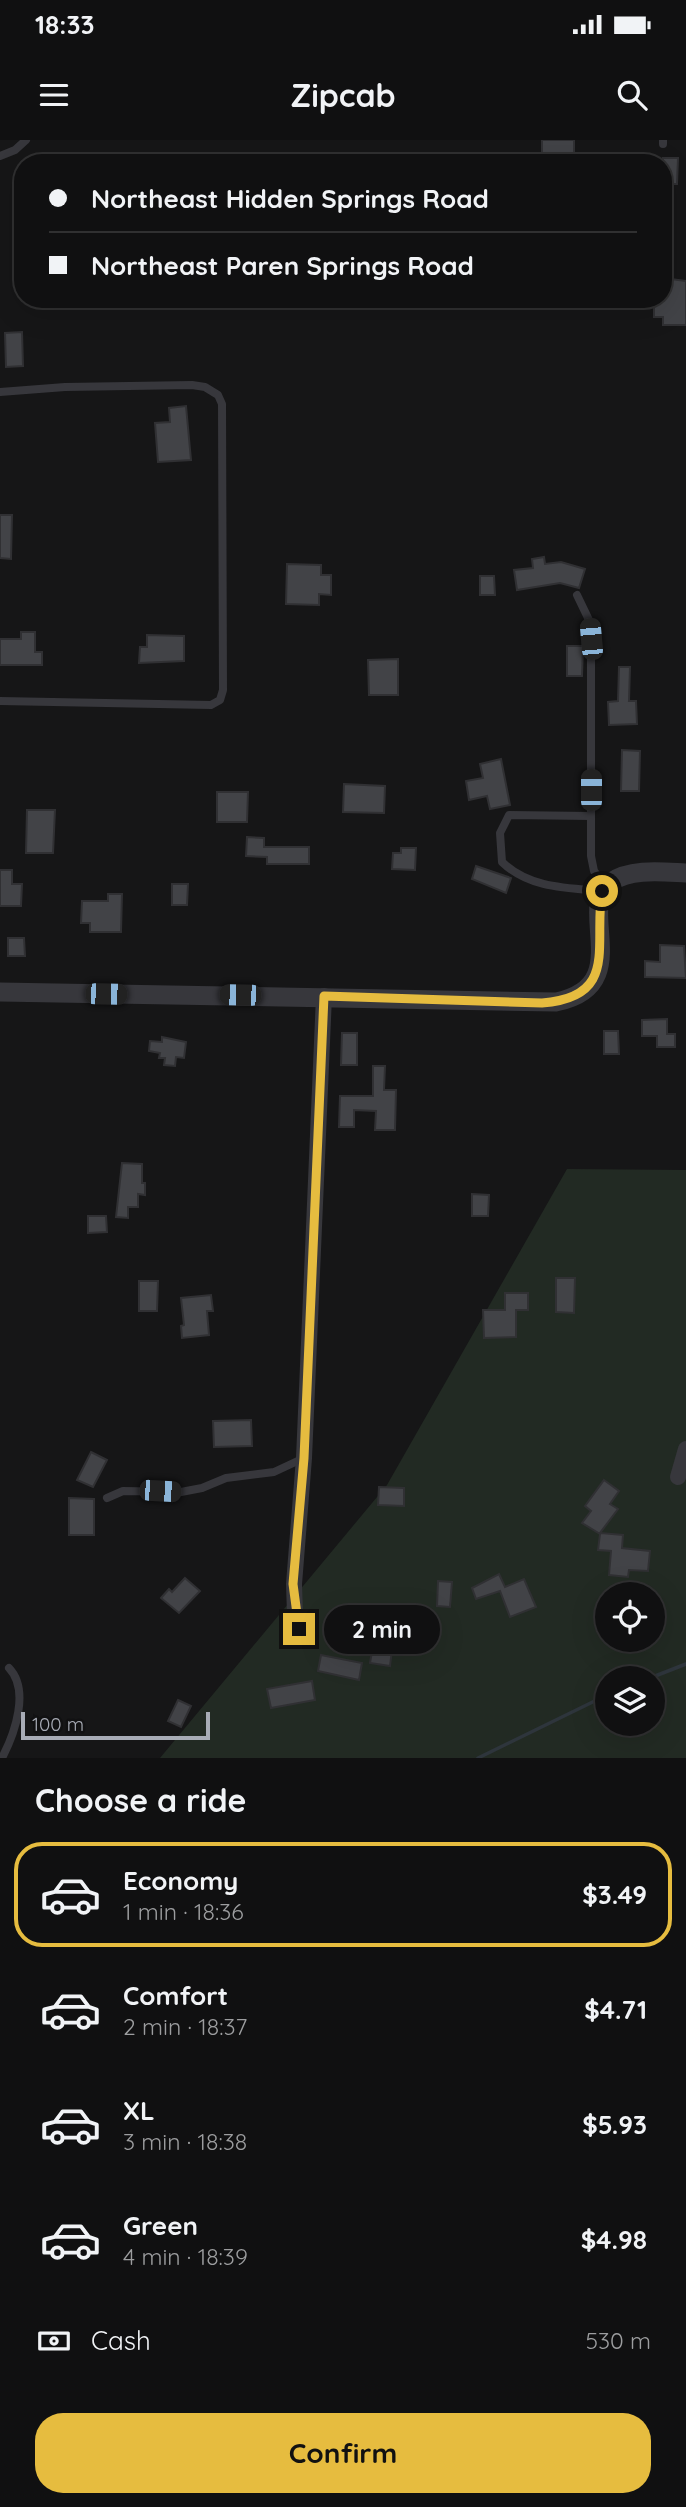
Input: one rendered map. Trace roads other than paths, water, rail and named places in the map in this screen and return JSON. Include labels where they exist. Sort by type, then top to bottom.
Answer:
[{"type":"street","points":[[0,992],[324,996],[542,1003],[570,999],[586,990],[599,966],[604,889],[625,876],[686,873]]},
{"type":"street","points":[[303,1639],[295,1614],[293,1584],[304,1458],[324,996]]},
{"type":"street","points":[[678,1477],[686,1448]]},
{"type":"lane","points":[[0,156],[15,150],[26,140]]},
{"type":"lane","points":[[0,392],[165,384],[205,387],[218,396],[222,404],[223,664],[223,690],[220,700],[211,705],[0,701]]},
{"type":"lane","points":[[576,595],[589,620],[591,639],[591,816],[594,871],[604,889]]},
{"type":"lane","points":[[591,816],[509,815],[500,833],[502,862],[516,876],[532,882],[604,889]]},
{"type":"lane","points":[[107,1498],[123,1491],[181,1492],[202,1488],[226,1478],[274,1472],[304,1458]]},
{"type":"lane","points":[[2,1758],[16,1718],[20,1695],[18,1677],[9,1668]]},
{"type":"waterway","points":[[665,1672],[686,1664]]},
{"type":"waterway","points":[[478,1758],[595,1701]]}]
